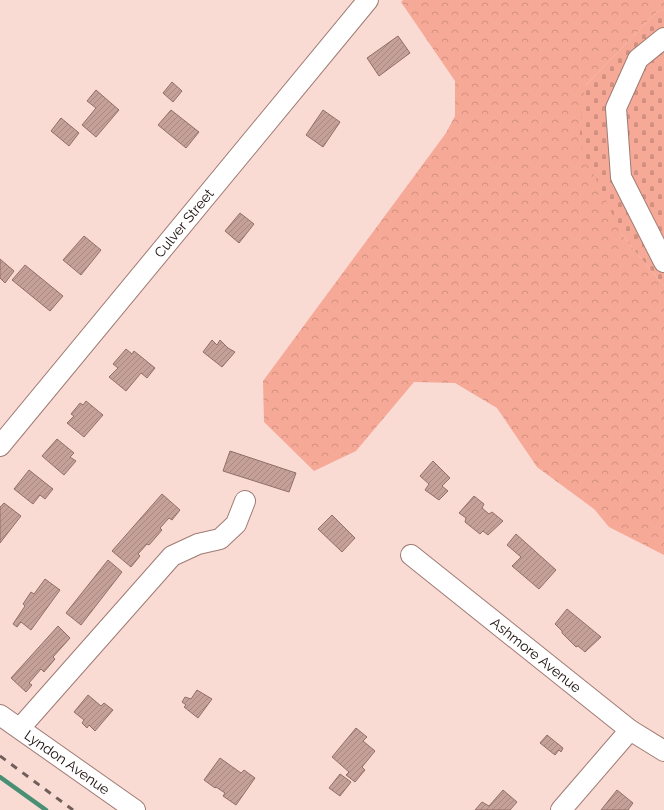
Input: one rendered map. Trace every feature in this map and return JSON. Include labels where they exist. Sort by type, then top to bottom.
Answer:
[{"type":"street","name":"Culver Street","points":[[0,446],[368,0]]},
{"type":"street","points":[[664,38],[638,59],[616,108],[621,177],[664,262]]},
{"type":"street","points":[[20,728],[172,556],[198,544],[220,539],[236,524],[245,501]]},
{"type":"street","name":"Ashmore Avenue","points":[[411,555],[630,730],[664,752]]},
{"type":"street","name":"Lyndon Avenue","points":[[0,715],[135,810]]},
{"type":"street","points":[[561,810],[630,730]]},
{"type":"green space","points":[[403,0],[664,0],[664,9],[657,12],[585,86],[622,235],[664,286],[664,555],[609,527],[594,509],[537,467],[497,408],[455,383],[414,382],[356,451],[314,471],[264,422],[263,381],[446,133],[455,116],[455,81],[401,2]]},
{"type":"green space","points":[[664,9],[664,286],[622,235],[579,142],[585,86],[657,12]]},
{"type":"building","points":[[398,36],[410,53],[379,76],[367,58]]},
{"type":"building","points":[[172,82],[182,91],[173,102],[163,93]]},
{"type":"building","points":[[96,90],[119,110],[96,137],[82,125],[96,108],[87,101]]},
{"type":"building","points":[[171,110],[199,132],[186,148],[158,125]]},
{"type":"building","points":[[323,110],[340,122],[323,147],[306,135]]},
{"type":"building","points":[[61,118],[79,133],[69,146],[51,131]]},
{"type":"building","points":[[240,213],[254,224],[239,243],[225,231]]},
{"type":"building","points":[[84,236],[101,250],[81,275],[63,260]]},
{"type":"building","points":[[0,259],[14,271],[5,283],[0,278]]},
{"type":"building","points":[[25,265],[63,296],[50,311],[12,280]]},
{"type":"building","points":[[212,340],[217,345],[220,340],[228,348],[235,352],[222,367],[203,352]]},
{"type":"building","points":[[126,349],[132,354],[134,351],[155,368],[147,378],[141,373],[126,391],[109,377],[118,368],[113,364]]},
{"type":"building","points":[[86,401],[103,415],[84,437],[67,423],[74,416],[71,414],[80,403],[83,405]]},
{"type":"building","points":[[57,439],[74,453],[70,457],[76,461],[64,475],[42,456]]},
{"type":"building","points":[[230,451],[296,473],[289,492],[223,471]]},
{"type":"building","points":[[433,461],[450,478],[442,486],[448,491],[439,500],[425,490],[429,484],[420,476]]},
{"type":"building","points":[[29,470],[53,489],[45,499],[40,495],[33,504],[14,489]]},
{"type":"building","points":[[162,494],[180,510],[172,520],[169,518],[160,528],[162,530],[149,545],[147,544],[138,554],[140,556],[131,567],[112,551]]},
{"type":"building","points":[[474,496],[484,504],[482,508],[489,514],[492,512],[503,521],[488,535],[483,531],[480,534],[465,522],[466,518],[459,513]]},
{"type":"building","points":[[4,503],[21,516],[0,543],[0,507]]},
{"type":"building","points":[[332,515],[355,538],[342,552],[318,529]]},
{"type":"building","points":[[516,534],[556,570],[539,589],[512,566],[521,557],[507,545]]},
{"type":"building","points":[[108,560],[122,572],[81,625],[66,613]]},
{"type":"building","points":[[45,579],[60,590],[31,630],[21,622],[17,627],[13,624],[25,606],[23,604],[31,592],[34,594]]},
{"type":"building","points":[[567,609],[601,637],[585,652],[578,646],[576,647],[555,624]]},
{"type":"building","points":[[58,626],[70,638],[53,657],[55,659],[44,672],[41,669],[29,683],[32,685],[26,692],[11,678]]},
{"type":"building","points":[[197,690],[212,699],[198,718],[184,707],[186,705],[182,702],[185,697],[191,699]]},
{"type":"building","points":[[88,695],[101,706],[104,703],[113,710],[95,731],[89,725],[87,728],[82,723],[84,720],[74,712]]},
{"type":"building","points":[[356,728],[367,737],[363,741],[375,751],[362,767],[365,770],[355,782],[346,775],[349,772],[332,757]]},
{"type":"building","points":[[547,735],[563,748],[561,752],[559,750],[555,755],[540,743]]},
{"type":"building","points":[[220,758],[241,773],[244,770],[255,778],[236,805],[223,796],[225,793],[204,780]]},
{"type":"building","points":[[340,774],[351,782],[340,796],[329,788]]},
{"type":"building","points":[[503,790],[517,802],[510,810],[475,810],[482,802],[489,806]]},
{"type":"building","points":[[617,790],[633,803],[628,810],[601,810]]},
{"type":"waterway","points":[[0,777],[46,810]]},
{"type":"railway","points":[[0,756],[73,810]]}]
